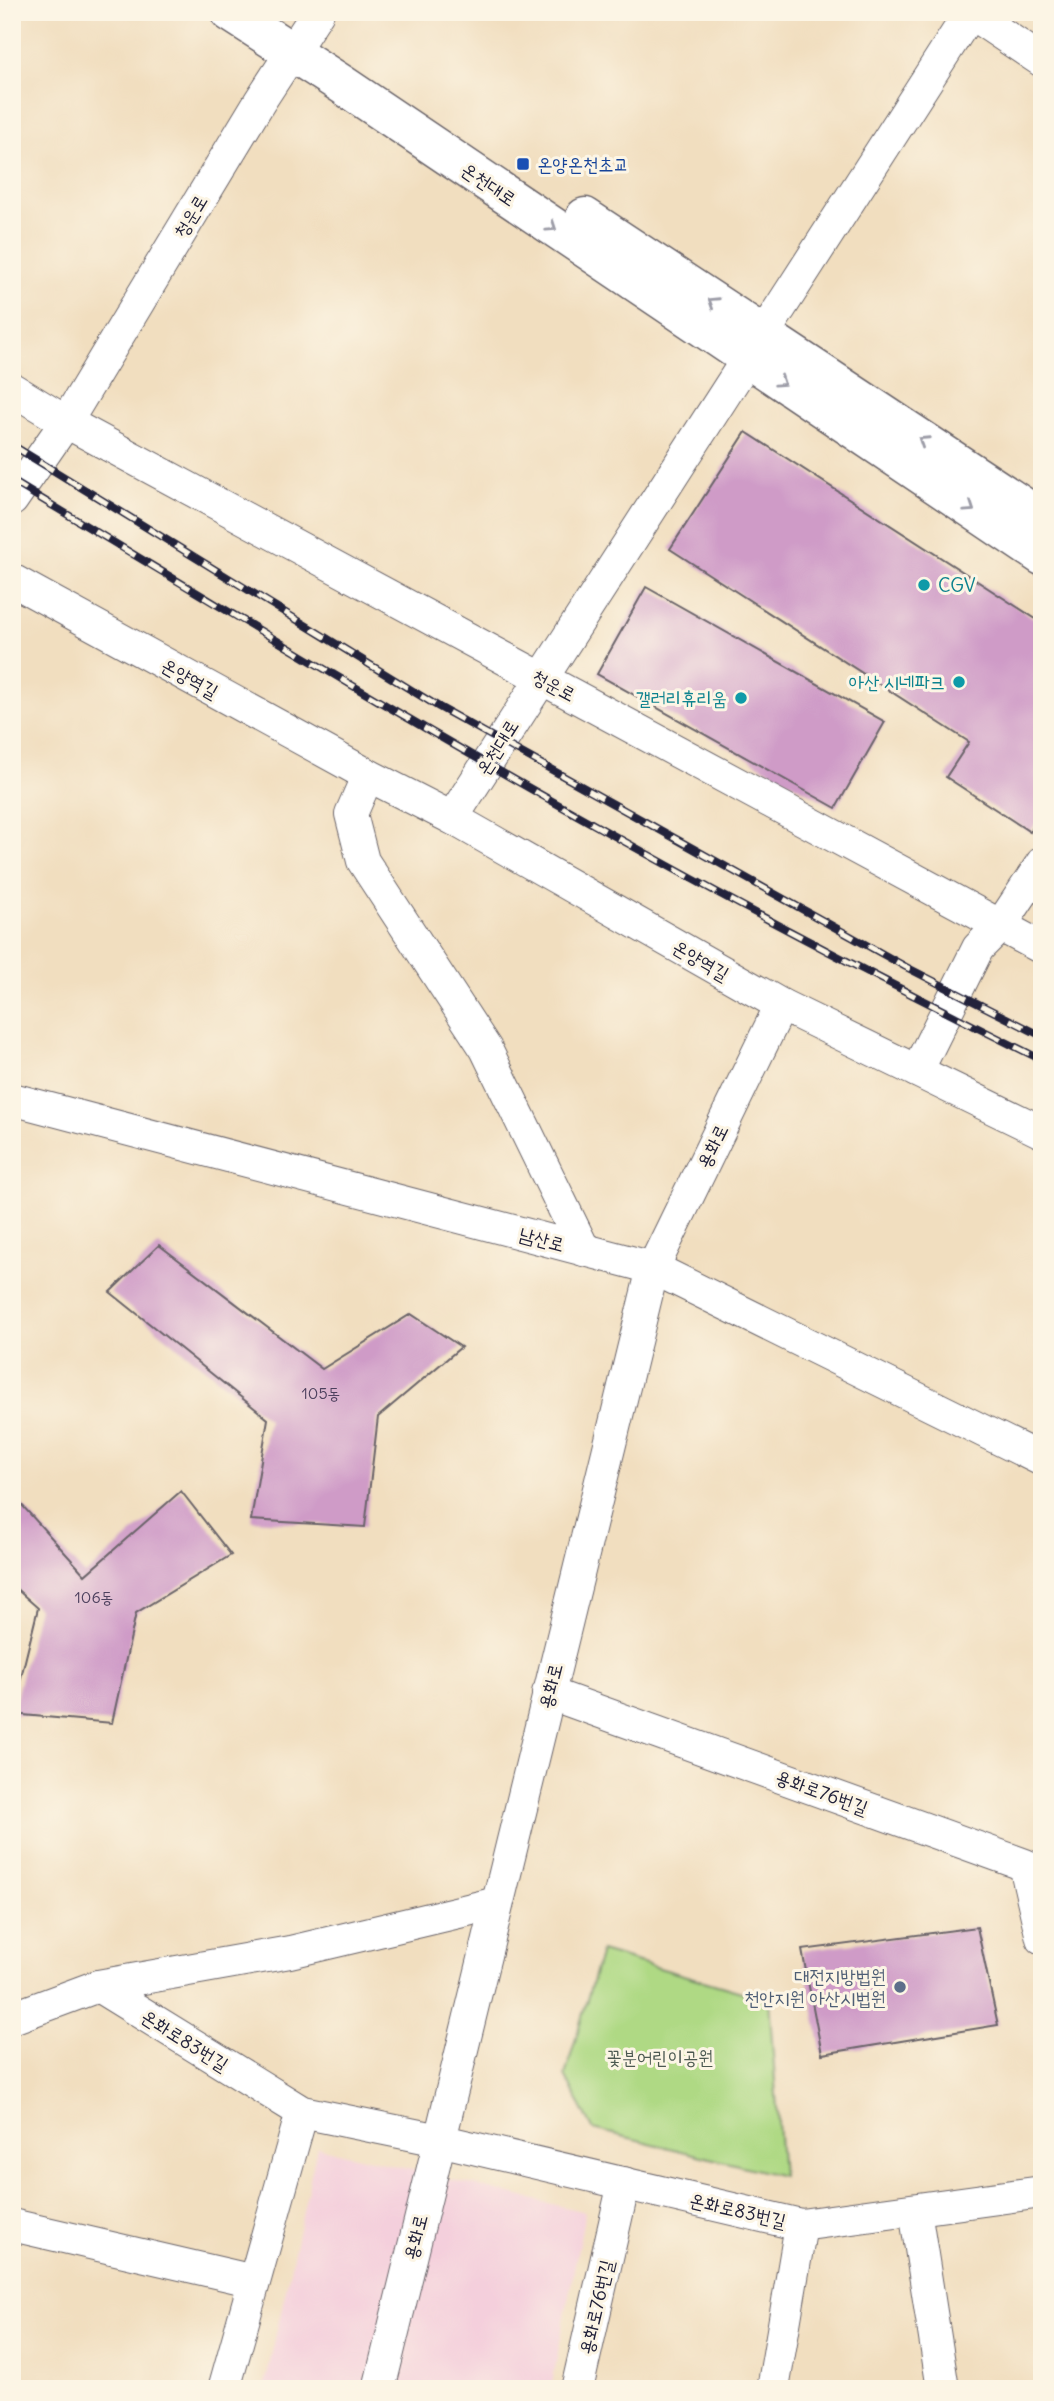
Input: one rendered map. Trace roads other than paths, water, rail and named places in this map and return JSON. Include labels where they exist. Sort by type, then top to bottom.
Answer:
[{"type":"main road","name":"온천대로","points":[[230,12],[297,27],[343,85],[754,346],[1042,519]]},
{"type":"main road","name":"온천대로","points":[[754,346],[1042,556]]},
{"type":"street","points":[[970,13],[1042,61]]},
{"type":"street","name":"온천대로","points":[[452,818],[970,13]]},
{"type":"street","name":"청운로","points":[[12,500],[66,422],[297,27]]},
{"type":"street","points":[[12,389],[66,422]]},
{"type":"street","name":"청운로","points":[[66,422],[1042,948]]},
{"type":"street","name":"온양역길","points":[[12,580],[368,775],[452,818],[781,1005],[1042,1132]]},
{"type":"street","points":[[368,775],[351,814],[363,861],[486,1049],[584,1250]]},
{"type":"street","points":[[917,1071],[978,948],[1001,925],[1042,863]]},
{"type":"street","name":"용화로","points":[[379,2389],[653,1268],[781,1005]]},
{"type":"street","name":"남산로","points":[[12,1100],[653,1268],[1042,1460]]},
{"type":"street","name":"용화로76번길","points":[[548,1693],[1026,1865],[1042,1938]]},
{"type":"street","name":"온화로83번길","points":[[12,2018],[98,1986],[290,1952],[497,1903]]},
{"type":"street","name":"온화로83번길","points":[[98,1986],[302,2112],[439,2140],[801,2225],[1042,2192]]},
{"type":"street","points":[[224,2389],[302,2112]]},
{"type":"street","name":"용화로76번길","points":[[577,2389],[624,2183]]},
{"type":"street","points":[[915,2210],[943,2389]]},
{"type":"street","points":[[12,2225],[254,2281]]},
{"type":"street","points":[[773,2389],[801,2225]]},
{"type":"railway","points":[[12,445],[439,707],[906,967],[1042,1036]]},
{"type":"railway","points":[[12,481],[328,671],[567,809],[794,933],[1042,1060]]},
{"type":"place","name":"온양온천초교","points":[[523,164]]},
{"type":"place","name":"CGV","points":[[924,585]]},
{"type":"place","name":"아산 시네파크","points":[[959,682]]},
{"type":"place","name":"갤러리휴리움","points":[[741,698]]},
{"type":"place","name":"대전지방법원 천안지원 아산시법원","points":[[900,1987]]},
{"type":"park label","name":"꽃분어린이공원","points":[[660,2057]]}]
